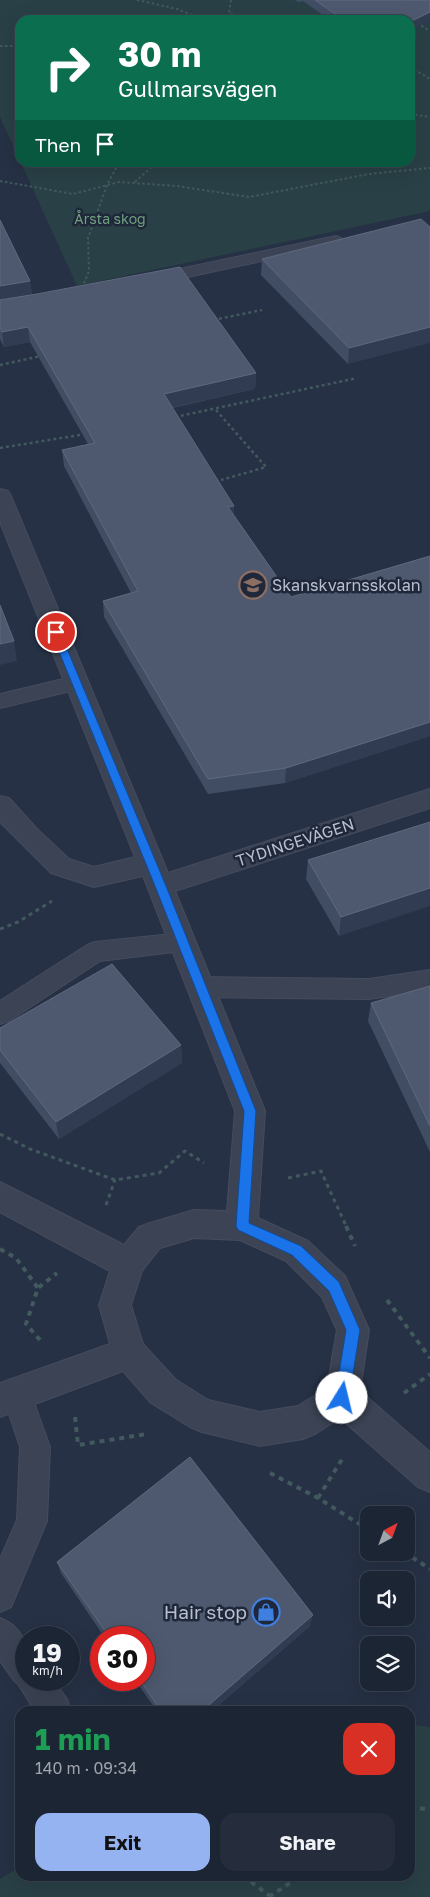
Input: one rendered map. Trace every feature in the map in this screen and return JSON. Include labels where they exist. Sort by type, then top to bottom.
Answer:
[{"type":"street","points":[[0,496],[156,875],[250,1111],[242,1226]]},
{"type":"street","name":"TYDINGEVÄGEN","points":[[0,805],[28,836],[60,866],[94,877],[156,875],[430,798]]},
{"type":"street","points":[[0,1196],[128,1264]]},
{"type":"street","points":[[194,1224],[242,1226],[297,1251],[334,1287],[353,1330],[342,1398],[303,1422],[260,1429],[202,1415],[163,1391],[129,1352],[115,1305],[128,1264],[150,1237],[194,1224]]},
{"type":"street","points":[[8,1397],[129,1352]]},
{"type":"street","points":[[342,1398],[430,1474]]},
{"type":"lane","points":[[78,295],[349,239]]},
{"type":"lane","points":[[0,701],[76,683]]},
{"type":"lane","points":[[0,1014],[95,952],[182,942]]},
{"type":"lane","points":[[199,987],[369,989],[430,980]]},
{"type":"lane","points":[[0,1596],[32,1521],[35,1447],[8,1397]]},
{"type":"lane","points":[[0,1634],[15,1655]]},
{"type":"lane","points":[[41,1691],[51,1706]]},
{"type":"path","points":[[137,0],[177,9],[192,15]]},
{"type":"path","points":[[231,0],[229,12],[235,15]]},
{"type":"path","points":[[415,22],[430,31]]},
{"type":"path","points":[[0,46],[15,46]]},
{"type":"path","points":[[415,71],[430,79]]},
{"type":"path","points":[[415,115],[430,117]]},
{"type":"path","points":[[78,295],[89,271],[88,238],[107,185],[116,167]]},
{"type":"path","points":[[134,182],[151,167]]},
{"type":"path","points":[[0,181],[73,194],[119,182],[134,182],[177,186],[249,198],[369,174],[430,168]]},
{"type":"path","points":[[204,322],[262,310]]},
{"type":"path","points":[[0,365],[49,354]]},
{"type":"path","points":[[167,419],[357,378]]},
{"type":"path","points":[[215,409],[266,467],[221,480]]},
{"type":"path","points":[[0,448],[91,433]]},
{"type":"path","points":[[0,929],[18,922]]},
{"type":"path","points":[[0,1134],[30,1149],[115,1180],[159,1173],[186,1151]]},
{"type":"path","points":[[78,1445],[71,1373],[26,1324],[38,1288],[91,1245],[115,1180]]},
{"type":"path","points":[[0,1250],[16,1258],[38,1288]]},
{"type":"path","points":[[415,1559],[430,1569]]},
{"type":"path","points":[[415,1808],[430,1809]]},
{"type":"path","points":[[250,1881],[270,1896],[292,1881]]},
{"type":"green space","name":"Årsta skog","points":[[0,0],[430,0],[430,211],[77,286],[23,167],[415,167],[415,15],[15,15],[15,150],[0,117]]},
{"type":"green space","points":[[415,1725],[430,1727],[430,1897],[0,1897],[0,1879],[15,1870],[15,1881],[415,1881]]},
{"type":"building","points":[[315,0],[430,0],[430,12],[415,20],[415,15],[337,15]]},
{"type":"building","points":[[421,219],[430,227],[430,327],[349,348],[262,259]]},
{"type":"building","points":[[0,220],[30,281],[0,286]]},
{"type":"building","points":[[180,267],[256,373],[164,394],[234,506],[228,507],[291,597],[430,556],[430,722],[286,768],[208,779],[103,601],[138,591],[62,450],[95,443],[28,327],[2,332],[0,327],[0,300]]},
{"type":"building","points":[[0,605],[14,641],[0,644]]},
{"type":"building","points":[[430,822],[430,888],[341,917],[308,860]]},
{"type":"building","points":[[112,964],[181,1045],[56,1122],[0,1050],[0,1028]]},
{"type":"building","points":[[430,986],[430,1126],[371,1003]]},
{"type":"building","points":[[190,1457],[313,1615],[208,1706],[158,1706],[147,1691],[155,1691],[155,1626],[102,1626],[57,1562]]},
{"type":"place","name":"Skanskvarnsskolan","points":[[253,585]]},
{"type":"place","name":"Hair stop","points":[[266,1612]]},
{"type":"route","points":[[56,632],[250,1111],[242,1226],[297,1251],[334,1287],[353,1330],[342,1398]]}]
